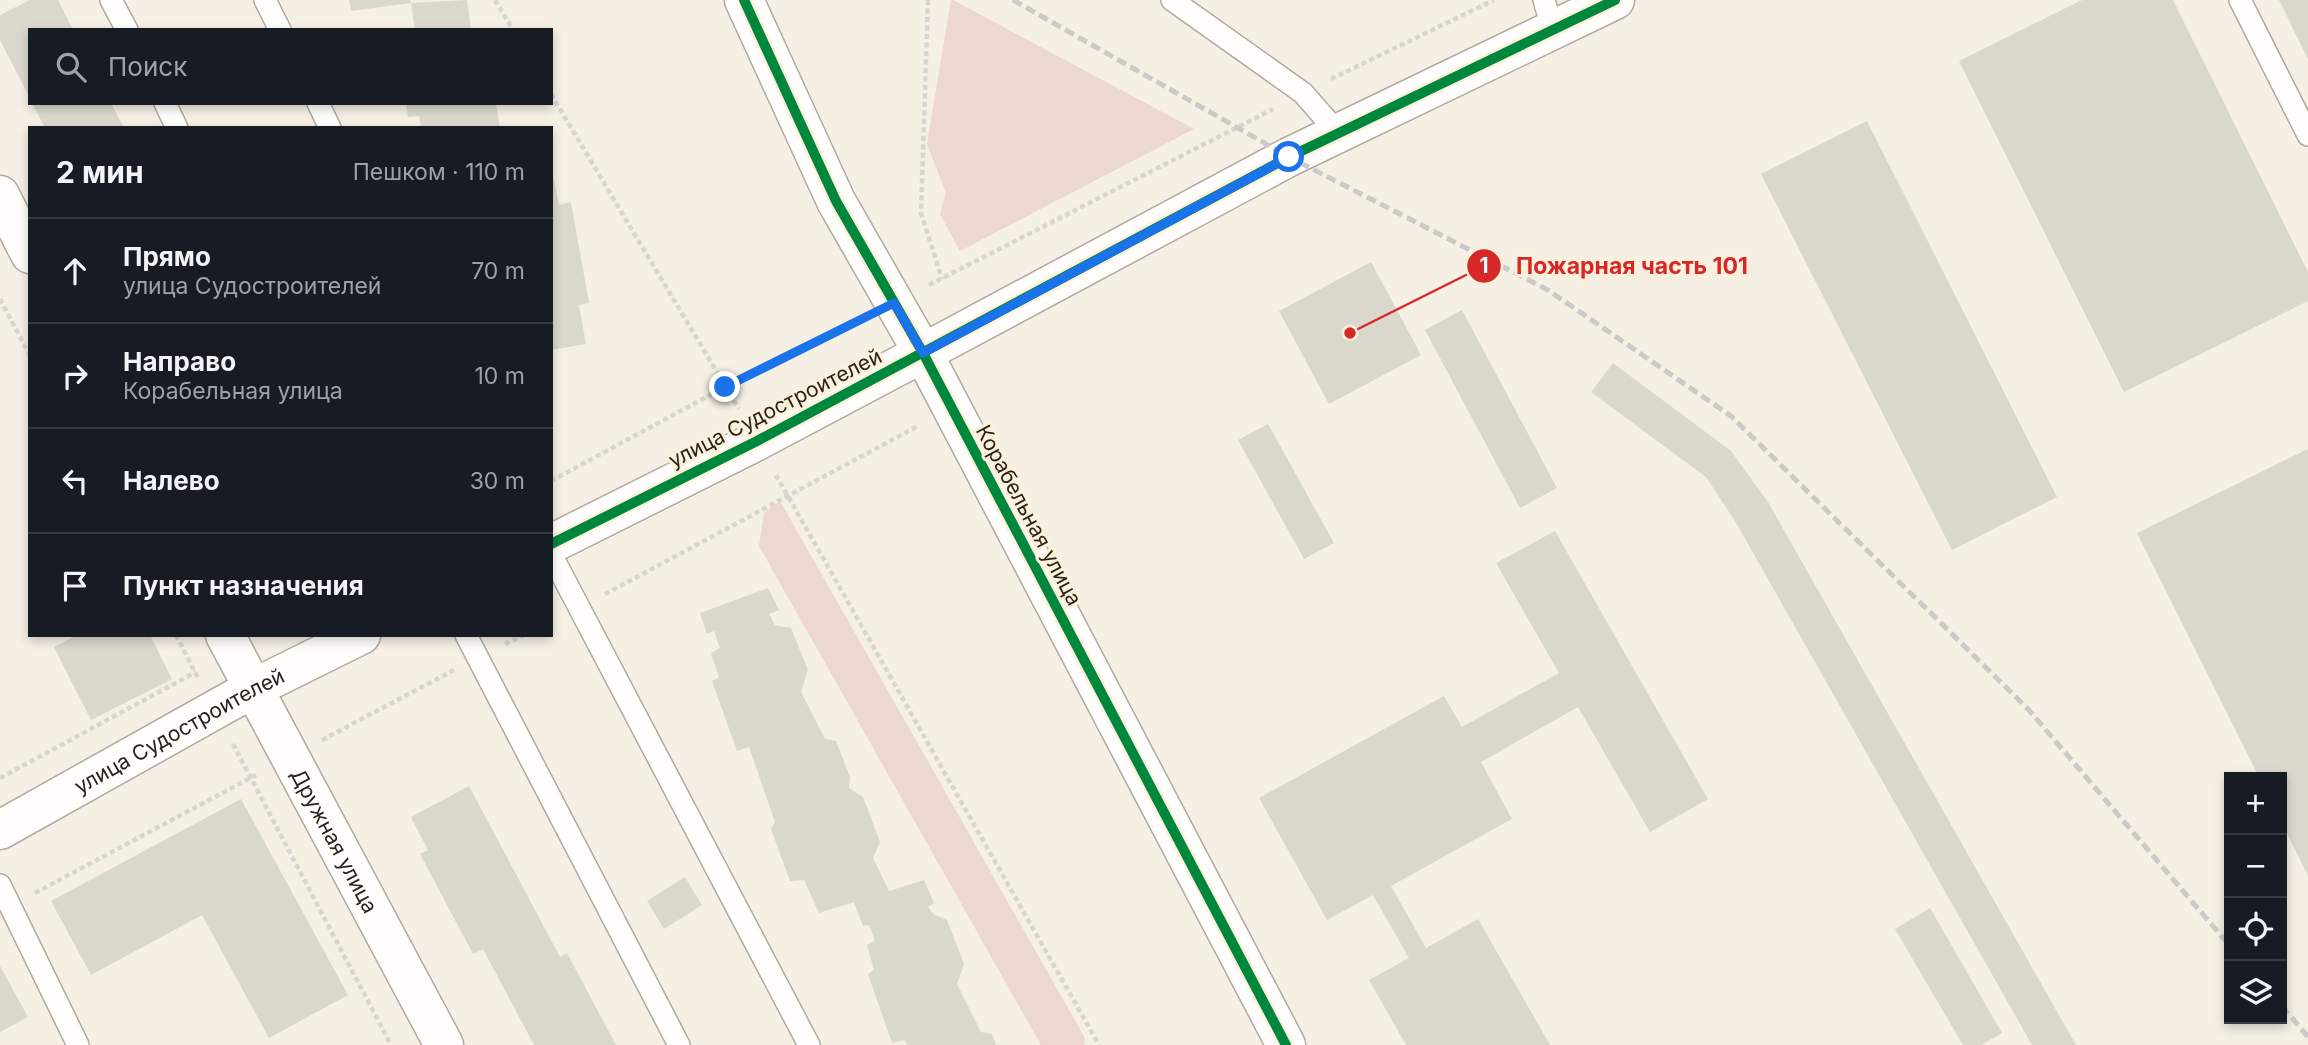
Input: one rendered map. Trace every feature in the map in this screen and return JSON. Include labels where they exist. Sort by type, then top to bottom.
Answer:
[{"type":"street","name":"Корабельная улица","points":[[744,0],[836,201],[923,353],[1286,1045]]},
{"type":"street","name":"улица Судостроителей","points":[[553,543],[757,441],[1338,133],[1548,16],[1615,0]]},
{"type":"street","points":[[0,195],[28,250]]},
{"type":"street","name":"улица Судостроителей","points":[[0,830],[252,689],[357,637]]},
{"type":"street","name":"Дружная улица","points":[[229,644],[444,1045]]},
{"type":"lane","points":[[111,0],[126,28]]},
{"type":"lane","points":[[265,0],[279,28]]},
{"type":"lane","points":[[1172,0],[1303,93],[1338,133]]},
{"type":"lane","points":[[2239,0],[2308,135]]},
{"type":"lane","points":[[166,105],[176,126]]},
{"type":"lane","points":[[319,105],[329,126]]},
{"type":"lane","points":[[553,558],[809,1045]]},
{"type":"lane","points":[[467,637],[679,1045]]},
{"type":"lane","points":[[0,885],[78,1045]]},
{"type":"path","points":[[495,0],[512,28]]},
{"type":"path","points":[[928,0],[921,213],[942,279]]},
{"type":"path","points":[[553,480],[725,387],[942,279],[1303,93],[1494,0]]},
{"type":"path","points":[[553,97],[757,441],[1099,1045]]},
{"type":"path","points":[[0,299],[28,352]]},
{"type":"path","points":[[578,609],[787,494],[952,408]]},
{"type":"path","points":[[177,637],[391,1045]]},
{"type":"path","points":[[0,778],[195,672],[229,644]]},
{"type":"shaded area","points":[[951,0],[1194,129],[960,251],[940,214],[946,193],[927,144]]},
{"type":"shaded area","points":[[780,501],[1085,1038],[1084,1045],[1041,1045],[759,546],[764,513]]},
{"type":"building","points":[[30,0],[58,0],[72,28],[28,28],[28,94],[0,40],[0,15]]},
{"type":"building","points":[[349,0],[410,0],[411,3],[351,11]]},
{"type":"building","points":[[467,0],[471,28],[415,28],[411,3]]},
{"type":"building","points":[[2082,0],[2173,0],[2308,272],[2308,301],[2124,392],[1959,61]]},
{"type":"building","points":[[2279,0],[2308,0],[2308,59]]},
{"type":"building","points":[[33,105],[112,105],[123,126],[44,126]]},
{"type":"building","points":[[406,105],[496,105],[500,126],[421,126],[419,116],[408,117]]},
{"type":"building","points":[[1867,121],[2057,497],[1952,550],[1761,174]]},
{"type":"building","points":[[553,176],[559,205],[571,202],[589,303],[579,305],[586,344],[553,350]]},
{"type":"building","points":[[1371,262],[1421,355],[1329,404],[1279,311]]},
{"type":"building","points":[[1462,310],[1557,488],[1520,508],[1425,330]]},
{"type":"building","points":[[1613,363],[1731,451],[1768,502],[2076,1045],[2032,1045],[1735,521],[1706,477],[1591,392]]},
{"type":"building","points":[[1268,424],[1334,543],[1304,559],[1238,440]]},
{"type":"building","points":[[2308,449],[2308,876],[2287,833],[2287,772],[2256,772],[2137,533]]},
{"type":"building","points":[[1555,531],[1708,799],[1650,832],[1578,707],[1481,762],[1512,819],[1391,886],[1426,948],[1478,919],[1550,1045],[1406,1045],[1369,980],[1409,958],[1373,895],[1327,920],[1259,798],[1444,696],[1462,727],[1559,673],[1496,563]]},
{"type":"building","points":[[768,588],[779,610],[769,614],[775,625],[791,628],[808,670],[801,692],[825,739],[836,741],[850,777],[849,788],[863,797],[880,842],[873,858],[889,891],[924,880],[934,903],[928,907],[933,914],[947,920],[964,964],[957,984],[981,1032],[992,1034],[996,1045],[907,1045],[905,1040],[892,1043],[868,974],[874,970],[867,945],[875,941],[869,925],[863,926],[854,902],[819,913],[804,880],[790,881],[771,829],[775,822],[749,747],[737,751],[712,681],[719,677],[711,653],[720,648],[714,631],[707,634],[700,613]]},
{"type":"building","points":[[73,637],[151,637],[172,679],[91,720],[54,647]]},
{"type":"building","points":[[469,786],[560,957],[567,953],[616,1045],[534,1045],[483,949],[473,954],[420,854],[428,850],[411,817]]},
{"type":"building","points":[[241,799],[348,995],[269,1038],[202,915],[91,975],[51,901]]},
{"type":"building","points":[[685,877],[702,905],[664,929],[647,901]]},
{"type":"building","points":[[1930,908],[2002,1033],[1981,1045],[1963,1045],[1895,929]]},
{"type":"building","points":[[0,966],[28,1017],[0,1032]]},
{"type":"railway","points":[[1013,0],[1289,157],[1548,290],[1731,416],[2028,709],[2224,939]]},
{"type":"railway","points":[[2287,1012],[2308,1037]]},
{"type":"cycle path","points":[[744,0],[836,201],[923,353],[1286,1045]]},
{"type":"cycle path","points":[[553,543],[757,441],[1289,157],[1615,0]]},
{"type":"place","name":"Пожарная часть 101","points":[[1350,333]]},
{"type":"route","points":[[725,387],[894,303],[923,353],[1289,157]]}]
